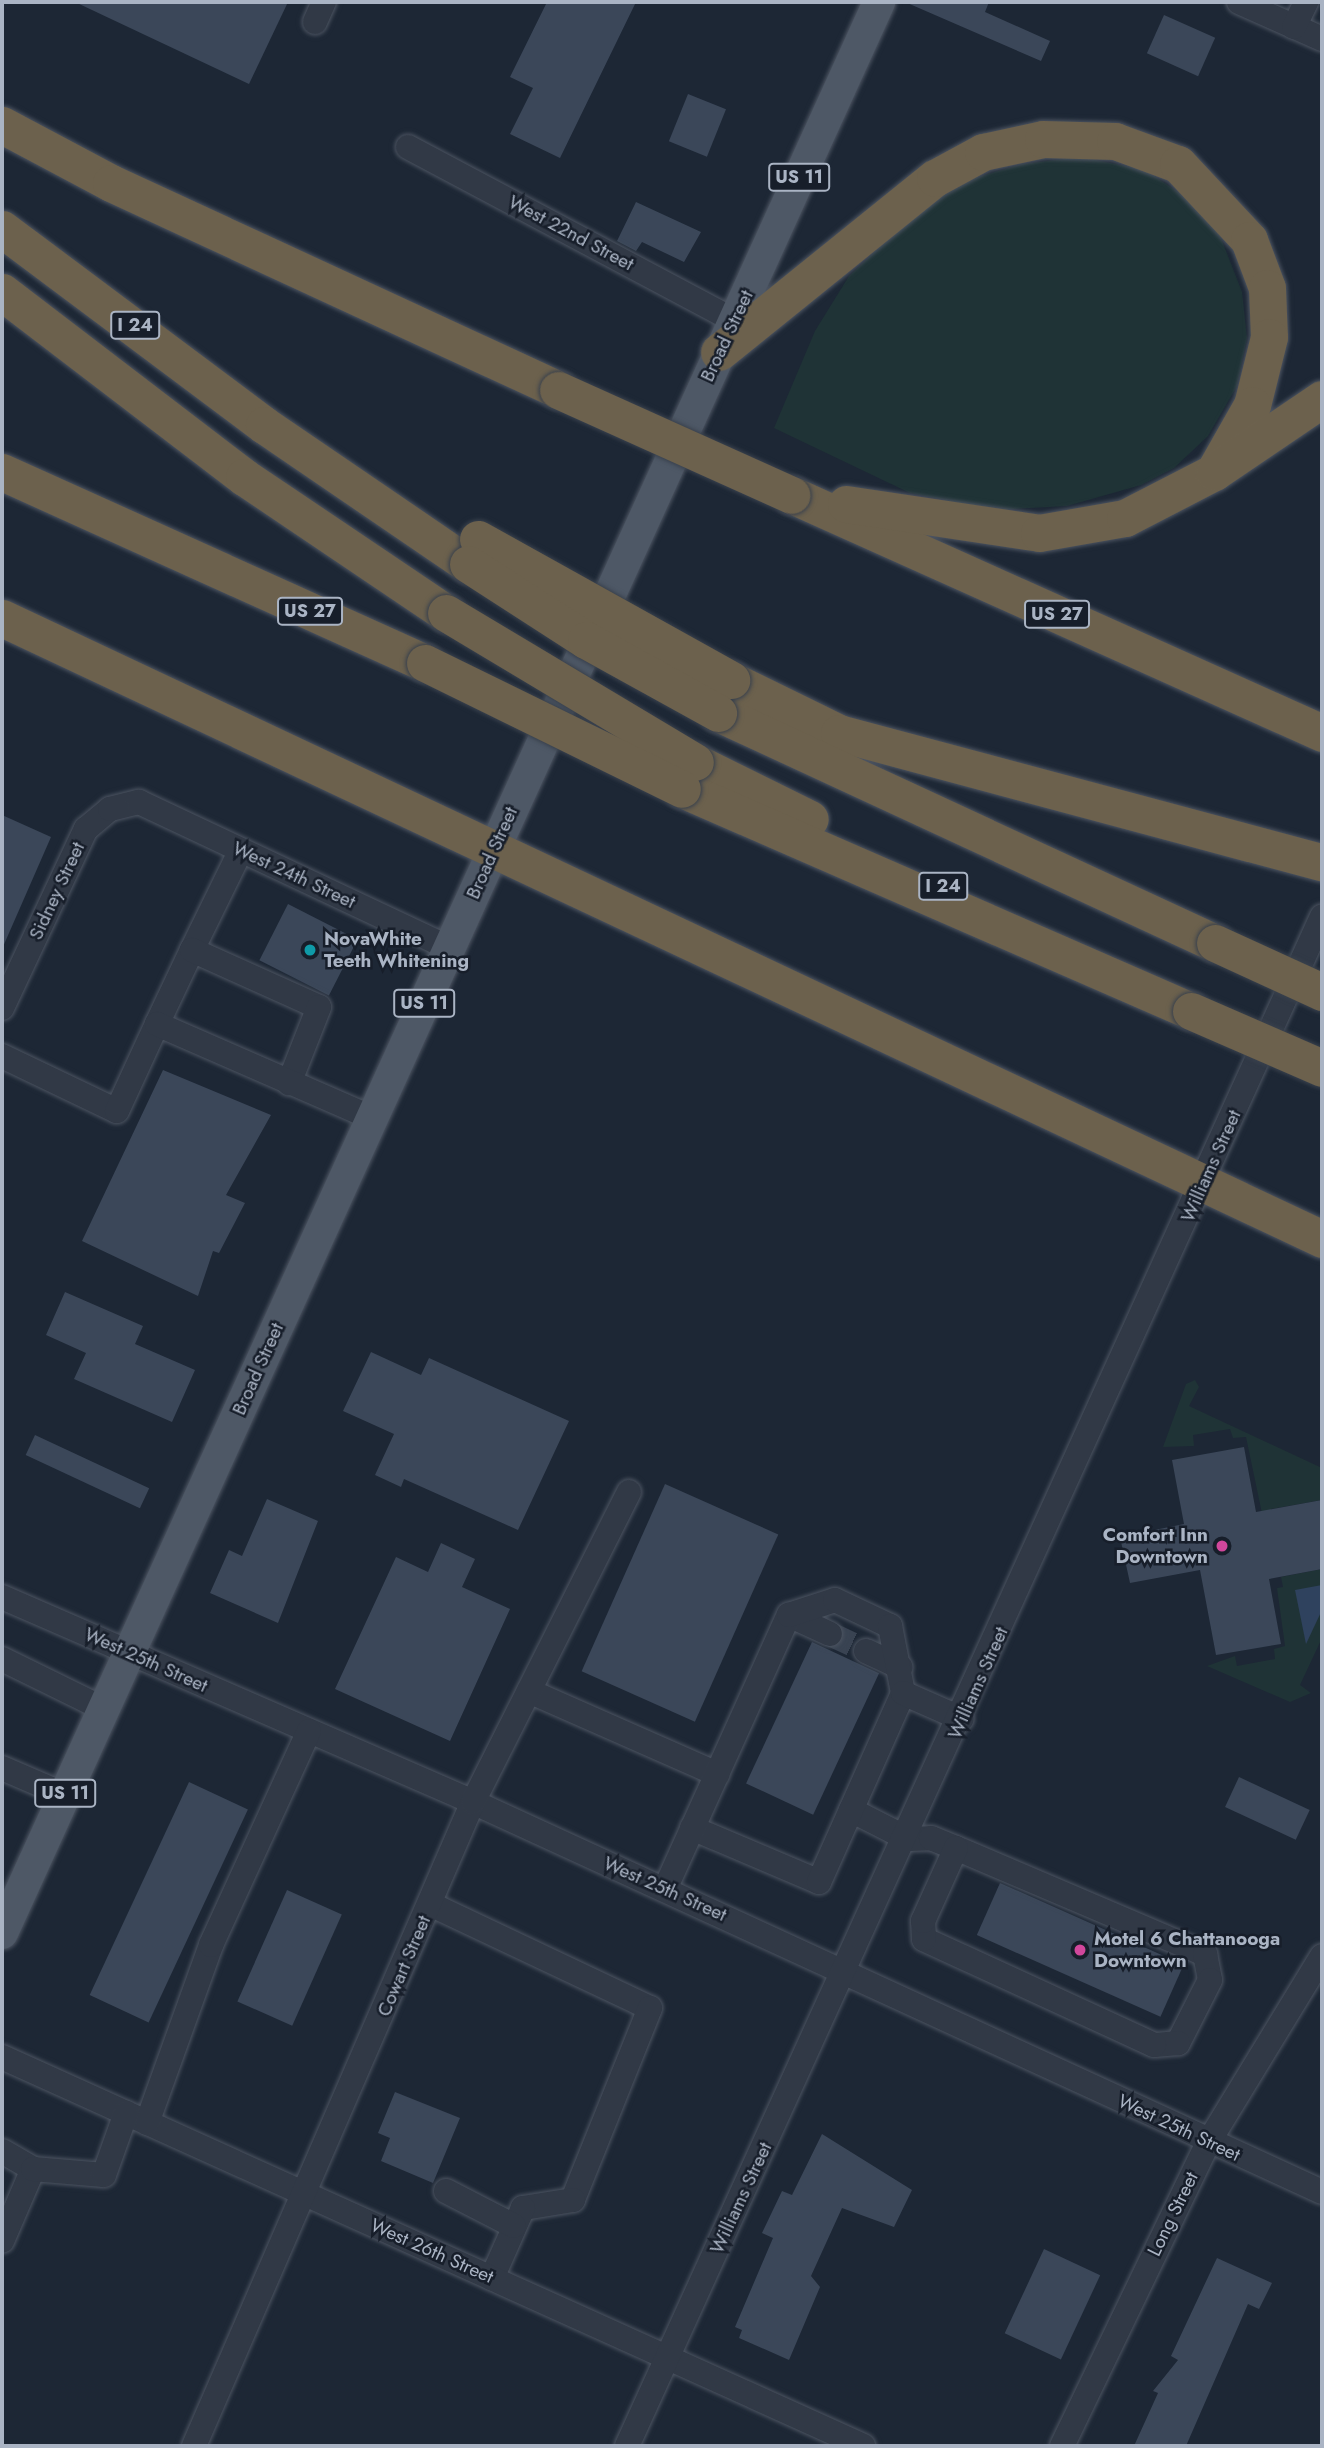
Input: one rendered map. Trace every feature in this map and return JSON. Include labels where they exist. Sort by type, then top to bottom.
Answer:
[{"type":"highway","name":"US 27","points":[[5,127],[170,211],[558,390],[1322,733]]},
{"type":"highway","points":[[719,352],[935,178],[983,152],[1043,139],[1115,141],[1178,164],[1249,240],[1266,288],[1269,337],[1252,405],[1214,472]]},
{"type":"highway","name":"I 24","points":[[2,229],[473,552],[586,640],[724,697],[1215,943],[1322,992]]},
{"type":"highway","name":"I 24","points":[[2,292],[244,477],[689,776]]},
{"type":"highway","points":[[792,495],[1039,533],[1125,518],[1214,472],[1322,399]]},
{"type":"highway","name":"US 27","points":[[2,472],[425,663],[689,776],[1191,1011],[1322,1068]]},
{"type":"highway","points":[[2,618],[495,848],[1203,1187],[1322,1238]]},
{"type":"highway","points":[[724,697],[839,733],[1322,862]]},
{"type":"main road","name":"Broad Street","points":[[2,1933],[879,2]]},
{"type":"street","points":[[1239,2],[1322,39]]},
{"type":"street","points":[[1294,27],[1306,2]]},
{"type":"street","name":"West 22nd Street","points":[[408,146],[734,320]]},
{"type":"street","name":"West 24th Street","points":[[139,802],[449,948]]},
{"type":"street","name":"Sidney Street","points":[[2,1008],[86,829],[110,809],[139,802]]},
{"type":"street","points":[[2,1056],[117,1111],[241,850]]},
{"type":"street","name":"Williams Street","points":[[627,2446],[908,1839],[1322,917]]},
{"type":"street","points":[[192,950],[319,1007],[289,1083]]},
{"type":"street","points":[[157,1024],[372,1118]]},
{"type":"street","name":"Cowart Street","points":[[194,2446],[306,2194],[473,1802],[629,1492]]},
{"type":"street","name":"West 25th Street","points":[[2,1597],[473,1802],[847,1971],[1208,2143],[1322,2192]]},
{"type":"street","points":[[665,1889],[692,1828],[789,1615],[835,1600],[890,1626],[901,1667],[903,1693],[818,1882],[692,1828]]},
{"type":"street","points":[[789,1615],[830,1634]]},
{"type":"street","points":[[866,1651],[901,1667]]},
{"type":"street","points":[[2,1659],[104,1709]]},
{"type":"street","points":[[529,1691],[717,1774]]},
{"type":"street","points":[[903,1693],[962,1719]]},
{"type":"street","points":[[2,2151],[33,2169],[104,2175],[136,2118],[211,1945],[309,1731]]},
{"type":"street","points":[[2,1768],[65,1795]]},
{"type":"street","points":[[850,1811],[908,1839],[931,1838],[956,1848],[1205,1954],[1210,1980],[1178,2043],[1154,2045],[923,1939],[923,1921],[956,1848]]},
{"type":"street","points":[[430,1904],[650,2008],[573,2200],[523,2208],[492,2278]]},
{"type":"street","name":"Long Street","points":[[1062,2446],[1208,2143],[1322,1955]]},
{"type":"street","name":"West 26th Street","points":[[2,2057],[863,2446]]},
{"type":"street","points":[[2,2241],[33,2169]]},
{"type":"street","points":[[446,2191],[514,2226]]},
{"type":"green space","points":[[1081,157],[1145,170],[1187,198],[1219,233],[1242,292],[1247,338],[1237,386],[1208,436],[1174,468],[1141,485],[1067,506],[995,510],[910,493],[774,428],[815,331],[849,276],[902,226],[954,184],[1022,164]]},
{"type":"green space","points":[[1195,1380],[1199,1387],[1189,1406],[1322,1468],[1322,1500],[1271,1509],[1264,1523],[1246,1437],[1233,1438],[1230,1429],[1193,1435],[1194,1446],[1163,1447],[1186,1384]]},
{"type":"green space","points":[[1322,1569],[1322,1638],[1300,1685],[1311,1693],[1290,1702],[1207,1666],[1235,1656],[1237,1666],[1275,1659],[1274,1649],[1285,1646],[1277,1588],[1283,1587],[1281,1577]]},
{"type":"water","points":[[1322,1585],[1322,1610],[1306,1644],[1295,1590]]},
{"type":"building","points":[[75,2],[288,2],[249,84]]},
{"type":"building","points":[[547,2],[636,2],[560,158],[510,134],[533,88],[510,77]]},
{"type":"building","points":[[905,2],[989,2],[985,12],[1050,41],[1041,61]]},
{"type":"building","points":[[1164,15],[1215,38],[1198,76],[1147,53]]},
{"type":"building","points":[[688,94],[726,109],[707,157],[669,141]]},
{"type":"building","points":[[636,202],[701,232],[684,262],[642,242],[636,251],[617,241]]},
{"type":"building","points":[[2,815],[51,837],[2,949]]},
{"type":"building","name":"NovaWhite Teeth Whitening","points":[[288,904],[357,939],[329,996],[259,960]]},
{"type":"building","points":[[163,1070],[271,1115],[226,1195],[245,1203],[219,1253],[213,1251],[198,1296],[82,1241]]},
{"type":"building","points":[[65,1292],[143,1326],[135,1344],[195,1370],[172,1422],[74,1379],[86,1353],[46,1335]]},
{"type":"building","points":[[371,1352],[421,1375],[429,1358],[569,1421],[518,1530],[404,1479],[401,1487],[375,1475],[394,1434],[343,1411]]},
{"type":"building","points":[[35,1435],[149,1488],[140,1508],[26,1455]]},
{"type":"building","name":"Comfort Inn Downtown","points":[[1244,1447],[1256,1512],[1322,1500],[1322,1569],[1269,1579],[1281,1644],[1216,1655],[1200,1570],[1130,1583],[1120,1537],[1184,1524],[1172,1460]]},
{"type":"building","points":[[665,1484],[778,1534],[695,1722],[582,1671]]},
{"type":"building","points":[[267,1499],[318,1521],[278,1623],[210,1593],[229,1550],[242,1556]]},
{"type":"building","points":[[441,1543],[475,1559],[462,1587],[510,1609],[450,1741],[335,1689],[396,1557],[428,1572]]},
{"type":"building","points":[[812,1642],[879,1673],[813,1815],[746,1783]]},
{"type":"building","points":[[1239,1777],[1310,1810],[1296,1840],[1225,1807]]},
{"type":"building","points":[[189,1782],[248,1809],[149,2022],[90,1995]]},
{"type":"building","name":"Motel 6 Chattanooga Downtown","points":[[1000,1883],[1184,1965],[1160,2017],[977,1935]]},
{"type":"building","points":[[287,1890],[342,1914],[292,2026],[237,2001]]},
{"type":"building","points":[[395,2092],[460,2118],[433,2183],[381,2161],[390,2138],[378,2133]]},
{"type":"building","points":[[822,2134],[912,2190],[894,2227],[842,2208],[811,2276],[820,2287],[789,2360],[739,2338],[742,2330],[735,2327],[773,2238],[762,2233],[782,2191],[792,2195]]},
{"type":"building","points":[[1044,2249],[1100,2275],[1061,2359],[1005,2333]]},
{"type":"building","points":[[1217,2258],[1272,2283],[1259,2309],[1248,2304],[1186,2446],[1134,2446],[1158,2393],[1153,2391],[1178,2360],[1171,2356]]},
{"type":"tunnel","points":[[830,1634],[866,1651]]},
{"type":"place","name":"NovaWhite Teeth Whitening","points":[[310,950]]},
{"type":"place","name":"Comfort Inn Downtown","points":[[1222,1546]]},
{"type":"place","name":"Motel 6 Chattanooga Downtown","points":[[1080,1950]]}]
